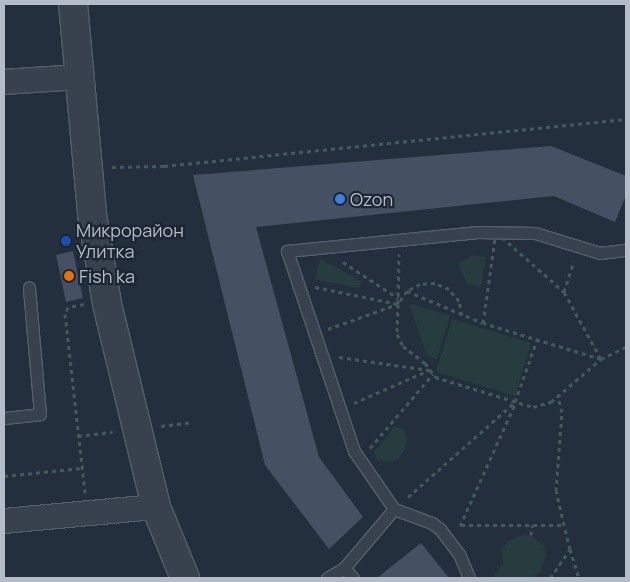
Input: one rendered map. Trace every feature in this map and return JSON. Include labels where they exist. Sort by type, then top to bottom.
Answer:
[{"type":"street","points":[[73,4],[92,214],[107,304],[156,506],[185,578]]},
{"type":"street","points":[[4,82],[79,77]]},
{"type":"street","points":[[4,521],[156,506]]},
{"type":"lane","points":[[469,578],[459,554],[432,523],[394,510],[354,451],[287,251],[496,232],[535,233],[600,253],[626,250]]},
{"type":"lane","points":[[4,418],[40,414],[29,287]]},
{"type":"lane","points":[[328,578],[344,568],[394,510]]},
{"type":"lane","points":[[344,568],[353,578]]},
{"type":"path","points":[[88,168],[164,166],[626,119]]},
{"type":"path","points":[[496,232],[564,292],[600,359]]},
{"type":"path","points":[[484,323],[496,232]]},
{"type":"path","points":[[400,240],[397,334],[403,346],[426,363],[435,377],[533,407],[551,402],[600,359],[626,347]]},
{"type":"path","points":[[564,292],[579,247]]},
{"type":"path","points":[[322,248],[398,298]]},
{"type":"path","points":[[315,334],[398,304],[407,291],[420,284],[435,283],[449,289],[459,301],[462,315]]},
{"type":"path","points":[[298,284],[398,304]]},
{"type":"path","points":[[407,291],[484,323],[600,359]]},
{"type":"path","points":[[87,301],[84,304],[68,307],[65,314],[88,513]]},
{"type":"path","points":[[452,545],[515,402],[537,340]]},
{"type":"path","points":[[322,354],[430,370]]},
{"type":"path","points":[[340,409],[430,370]]},
{"type":"path","points":[[360,460],[433,374]]},
{"type":"path","points":[[558,396],[562,412],[556,490],[579,578]]},
{"type":"path","points":[[394,510],[515,402]]},
{"type":"path","points":[[4,476],[82,468]]},
{"type":"path","points":[[460,525],[564,525]]},
{"type":"path","points":[[531,536],[532,525]]},
{"type":"path","points":[[550,578],[570,549]]},
{"type":"green space","points":[[473,255],[486,257],[481,287],[467,284],[459,267],[460,262]]},
{"type":"green space","points":[[321,259],[362,282],[359,288],[314,279]]},
{"type":"green space","points":[[409,303],[450,316],[437,359],[427,356]]},
{"type":"green space","points":[[452,319],[531,343],[515,396],[436,372]]},
{"type":"green space","points":[[395,426],[404,430],[407,437],[405,449],[398,460],[389,462],[378,461],[374,452]]},
{"type":"green space","points":[[522,535],[531,535],[544,546],[546,555],[541,571],[532,578],[494,578],[496,572],[503,564],[502,550],[507,542]]},
{"type":"building","points":[[551,146],[626,176],[626,195],[615,222],[554,196],[256,227],[319,457],[363,517],[329,549],[265,465],[193,175]]},
{"type":"building","name":"Fish ka","points":[[73,251],[83,298],[66,302],[56,255]]},
{"type":"building","points":[[421,543],[449,578],[377,578]]},
{"type":"place","name":"Ozon","points":[[340,199]]},
{"type":"place","name":"Микрорайон Улитка","points":[[66,241]]},
{"type":"place","name":"Fish ka","points":[[69,276]]}]
